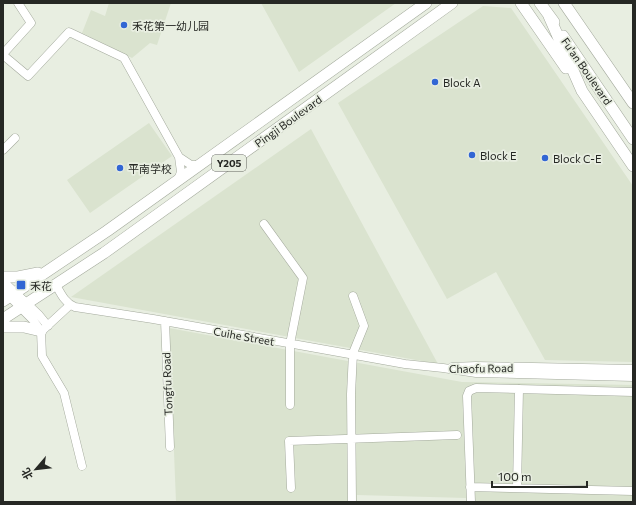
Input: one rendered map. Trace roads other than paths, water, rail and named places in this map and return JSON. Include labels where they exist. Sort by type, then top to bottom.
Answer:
[{"type":"main road","name":"Pingji Boulevard","points":[[8,295],[52,268],[200,165],[426,3]]},
{"type":"main road","name":"Pingji Boulevard","points":[[3,319],[78,271],[452,3]]},
{"type":"main road","points":[[521,3],[633,166]]},
{"type":"main road","name":"Fu'an Boulevard","points":[[540,3],[633,139]]},
{"type":"main road","name":"Fu'an Boulevard","points":[[564,3],[633,103]]},
{"type":"main road","points":[[549,16],[582,91]]},
{"type":"main road","points":[[68,257],[78,271]]},
{"type":"main road","points":[[3,276],[25,277],[52,268]]},
{"type":"main road","points":[[3,327],[45,328]]},
{"type":"street","points":[[18,3],[31,22],[3,55],[28,76],[69,32],[124,58],[179,157],[180,172],[178,180]]},
{"type":"street","points":[[3,150],[15,138]]},
{"type":"street","points":[[179,157],[191,165],[200,165]]},
{"type":"street","points":[[264,224],[302,278],[290,344],[290,405]]},
{"type":"street","points":[[3,281],[8,295],[24,306],[45,328]]},
{"type":"street","points":[[56,285],[65,300],[70,305],[45,328],[42,356],[64,393],[82,466]]},
{"type":"street","points":[[352,502],[353,355],[364,326],[353,296]]},
{"type":"street","name":"Cuihe Street","points":[[70,305],[405,364],[443,368]]},
{"type":"street","name":"Tongfu Road","points":[[165,322],[170,447]]},
{"type":"street","name":"Chaofu Road","points":[[443,368],[476,366],[633,369]]},
{"type":"street","name":"Chaofu Road","points":[[443,368],[476,373],[633,377]]},
{"type":"street","points":[[471,502],[468,394],[471,389],[633,392]]},
{"type":"street","points":[[518,488],[519,389]]},
{"type":"street","points":[[291,488],[289,441],[457,435]]},
{"type":"street","points":[[470,487],[633,491]]},
{"type":"place","name":"禾花第一幼儿园","points":[[124,25]]},
{"type":"place","name":"Block A","points":[[435,82]]},
{"type":"place","name":"Block E","points":[[472,155]]},
{"type":"place","name":"Block C-E","points":[[545,158]]},
{"type":"place","name":"平南学校","points":[[120,168]]},
{"type":"place","name":"禾花","points":[[21,285]]}]
